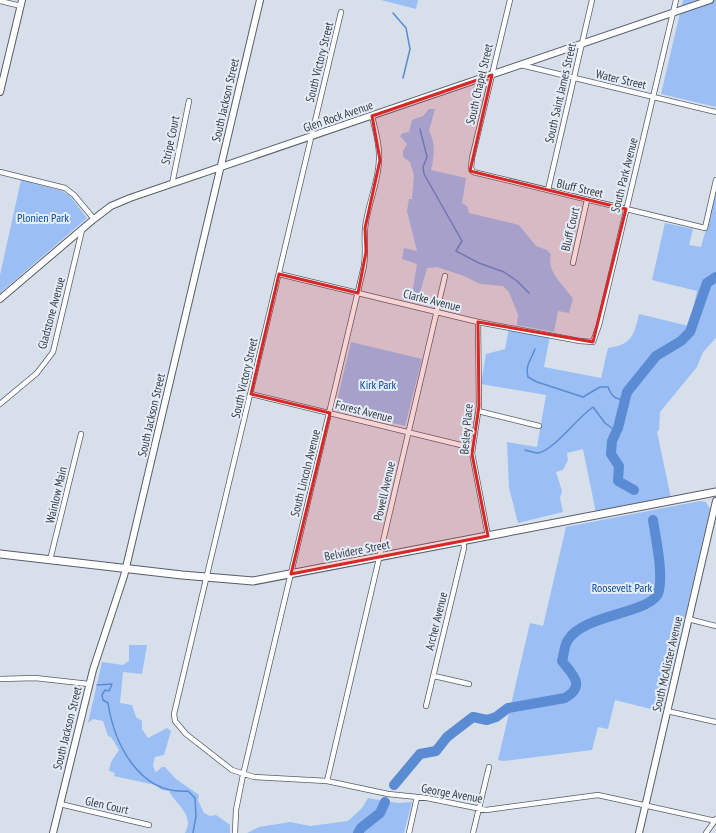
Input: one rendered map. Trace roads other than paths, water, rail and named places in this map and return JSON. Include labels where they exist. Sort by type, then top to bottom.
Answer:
[{"type":"main road","name":"Belvidere Street","points":[[0,554],[207,577],[253,580],[716,492]]},
{"type":"street","name":"South Jackson Street","points":[[53,833],[89,684],[126,568],[260,0]]},
{"type":"street","name":"South Chapel Street","points":[[473,172],[471,168],[472,158],[510,0]]},
{"type":"street","name":"South Saint James Street","points":[[548,190],[592,0]]},
{"type":"street","name":"South Park Avenue","points":[[580,341],[593,342],[595,339],[676,0]]},
{"type":"street","name":"Glen Rock Avenue","points":[[0,300],[94,219],[113,205],[710,0]]},
{"type":"street","points":[[0,1],[21,3],[3,68],[0,92]]},
{"type":"street","name":"South Victory Street","points":[[194,740],[181,729],[174,717],[341,12]]},
{"type":"street","name":"Water Street","points":[[521,65],[716,112]]},
{"type":"street","name":"Stripe Court","points":[[172,184],[189,101]]},
{"type":"street","name":"South Lincoln Avenue","points":[[235,833],[236,810],[243,775],[290,574],[330,413],[366,252],[365,228],[380,160],[379,145],[372,116]]},
{"type":"street","points":[[0,172],[65,188],[74,195],[94,219]]},
{"type":"street","name":"Bluff Street","points":[[473,172],[705,228],[716,180]]},
{"type":"street","name":"Bluff Court","points":[[572,263],[587,200]]},
{"type":"street","name":"Gladstone Avenue","points":[[0,404],[37,373],[53,352],[82,230]]},
{"type":"street","name":"Clarke Avenue","points":[[279,274],[478,322],[580,341]]},
{"type":"street","name":"Powell Avenue","points":[[327,781],[444,276]]},
{"type":"street","name":"Besley Place","points":[[478,322],[478,411],[472,454],[488,536]]},
{"type":"street","name":"Forest Avenue","points":[[251,394],[473,448]]},
{"type":"street","points":[[478,411],[539,426]]},
{"type":"street","name":"Wainlow Main","points":[[50,560],[81,434]]},
{"type":"street","name":"South McAlister Avenue","points":[[639,833],[716,501]]},
{"type":"street","name":"Archer Avenue","points":[[426,706],[464,548],[463,540]]},
{"type":"street","points":[[688,619],[716,626]]},
{"type":"street","points":[[434,676],[470,684]]},
{"type":"street","points":[[0,679],[34,678],[89,684]]},
{"type":"street","points":[[667,711],[716,722]]},
{"type":"street","name":"George Avenue","points":[[194,740],[232,770],[243,775],[254,777],[327,781],[388,794],[417,797],[489,810],[598,795],[716,820]]},
{"type":"street","points":[[473,833],[489,767]]},
{"type":"street","points":[[409,833],[417,797]]},
{"type":"street","name":"Glen Court","points":[[60,804],[149,825]]},
{"type":"street","points":[[706,833],[716,820]]},
{"type":"waterway","points":[[393,13],[406,28],[410,49],[403,78]]},
{"type":"waterway","points":[[420,129],[427,157],[423,167],[424,174],[462,241],[456,251],[479,263],[504,272],[517,281],[529,293]]},
{"type":"waterway","points":[[634,490],[618,481],[619,466],[611,454],[612,441],[618,428],[627,392],[656,356],[681,341],[690,332],[707,283],[716,277]]},
{"type":"waterway","points":[[535,349],[527,369],[528,377],[537,382],[583,397],[600,387],[608,387],[614,397],[625,400]]},
{"type":"waterway","points":[[525,450],[538,453],[544,451],[593,407],[605,423],[616,431]]},
{"type":"waterway","points":[[394,785],[420,754],[436,751],[447,737],[473,717],[487,720],[496,717],[508,708],[565,698],[571,694],[575,689],[576,680],[562,661],[568,640],[576,631],[588,624],[645,605],[654,599],[659,591],[660,565],[653,520]]},
{"type":"waterway","points":[[97,685],[112,684],[109,691],[105,690],[102,695],[103,700],[108,703],[116,734],[132,764],[156,785],[171,790],[188,791],[195,798],[196,816],[193,833]]},
{"type":"waterway","points":[[358,833],[361,828],[380,813],[385,802]]},
{"type":"park label","name":"Plonien Park","points":[[43,217]]},
{"type":"park label","name":"Kirk Park","points":[[378,384]]},
{"type":"park label","name":"Roosevelt Park","points":[[622,587]]}]
